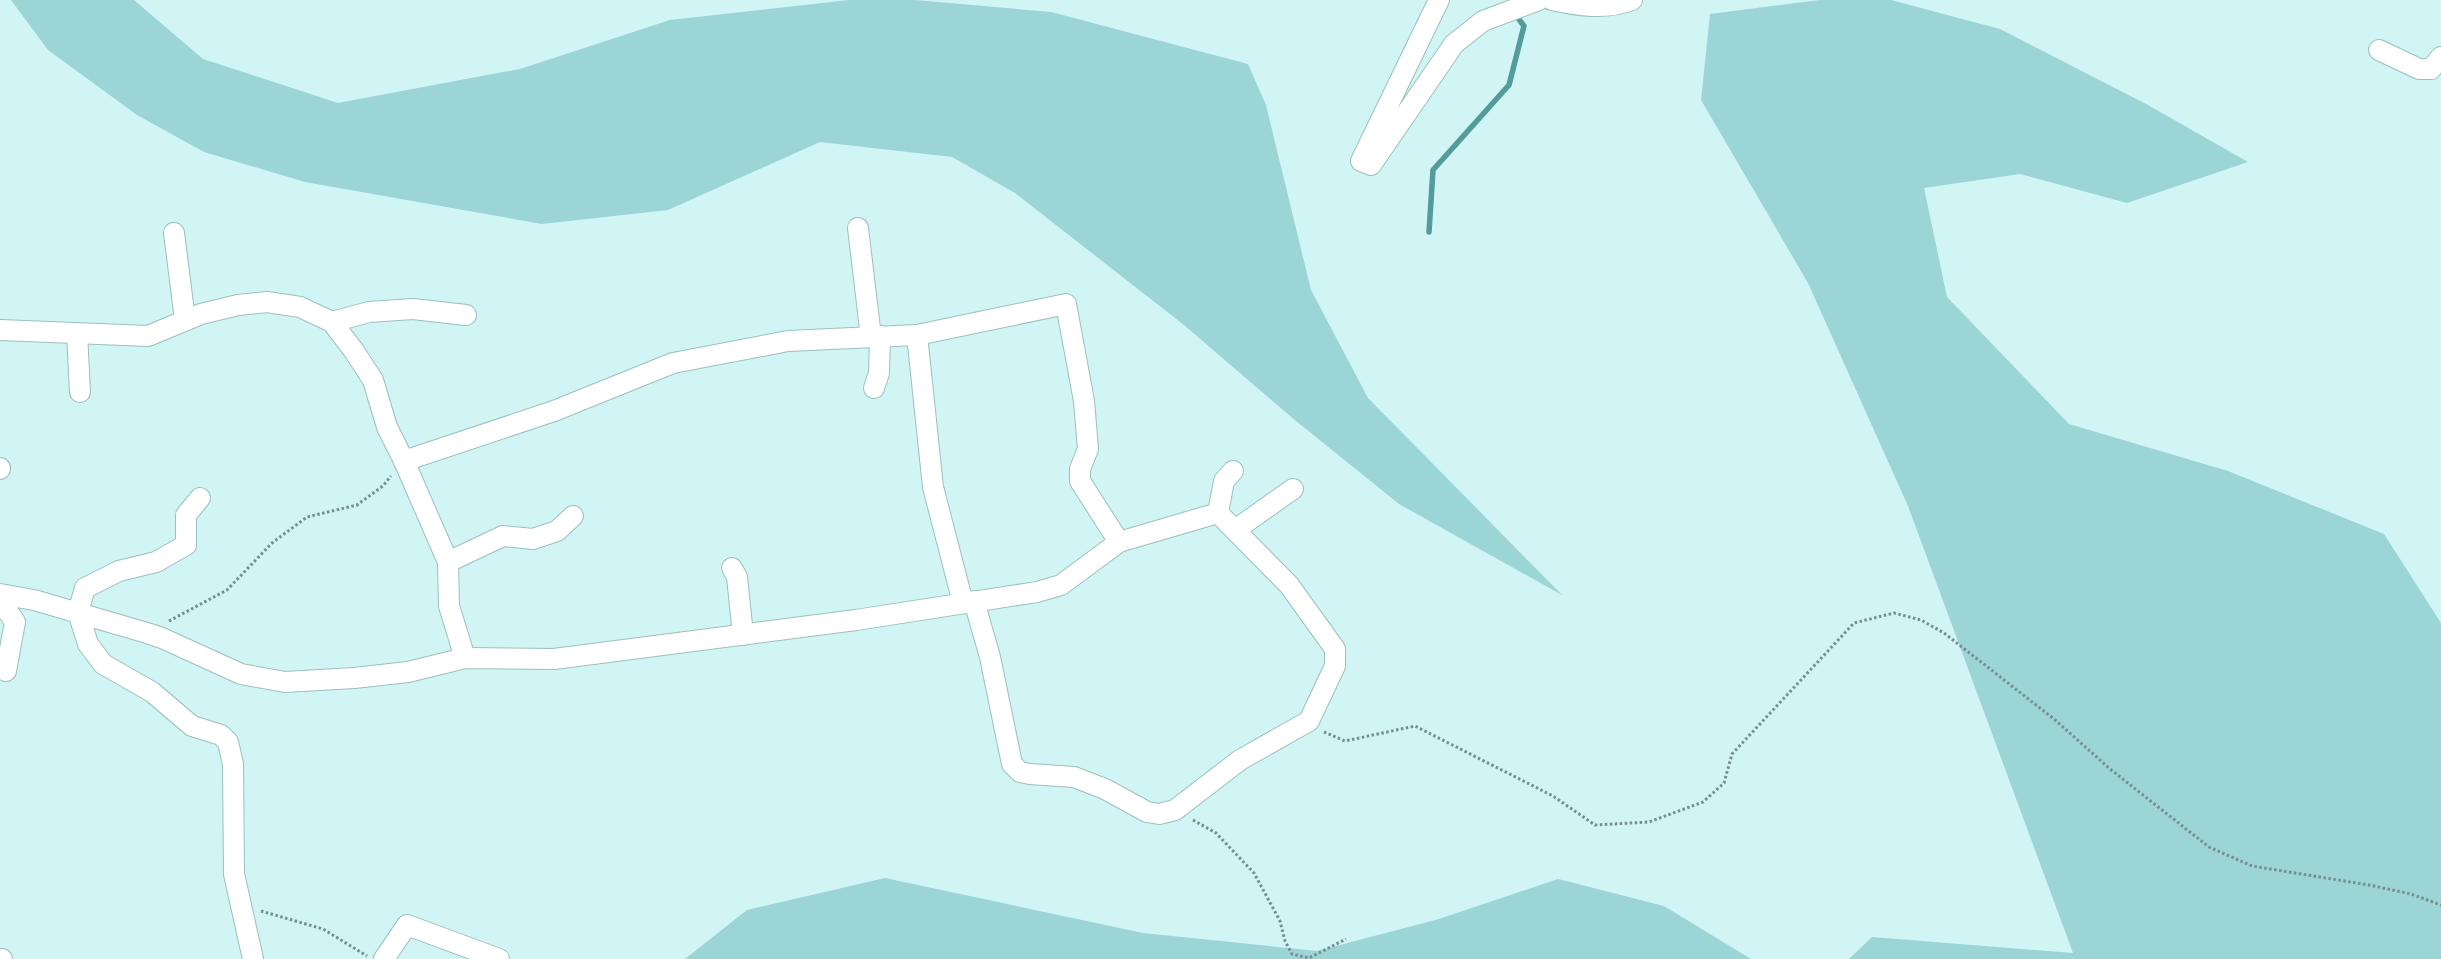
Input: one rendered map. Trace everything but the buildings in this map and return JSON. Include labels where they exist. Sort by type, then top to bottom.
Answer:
[{"type":"street","points":[[1439,0],[1361,161],[1371,165],[1454,44],[1483,20],[1539,0]]},
{"type":"street","points":[[1552,0],[1578,6],[1616,6],[1632,0]]},
{"type":"street","points":[[2379,50],[2419,69],[2431,69],[2441,57]]},
{"type":"street","points":[[858,228],[876,336],[879,373],[874,388]]},
{"type":"street","points":[[174,233],[185,320]]},
{"type":"street","points":[[0,330],[148,336],[201,314],[238,305],[267,302],[300,308],[332,322],[373,380],[387,427],[448,562],[449,606],[465,658]]},
{"type":"street","points":[[404,461],[554,411],[673,363],[788,341],[917,335],[1066,304],[1084,401],[1088,449],[1080,469],[1080,481],[1119,542]]},
{"type":"street","points":[[332,322],[369,312],[413,309],[466,314]]},
{"type":"street","points":[[77,333],[80,392]]},
{"type":"street","points":[[917,335],[933,487],[968,602],[990,657],[1012,764],[1020,772],[1074,777],[1105,789],[1147,812],[1159,814],[1175,810],[1240,760],[1309,721],[1335,666],[1335,649],[1289,585],[1218,513]]},
{"type":"street","points":[[1218,513],[1224,481],[1233,472]]},
{"type":"street","points":[[1235,530],[1293,489]]},
{"type":"street","points":[[200,498],[186,515],[186,545],[156,562],[119,571],[85,588],[78,612],[88,644],[103,664],[152,692],[192,726],[221,735],[228,742],[234,764],[234,874],[253,959]]},
{"type":"street","points":[[0,594],[34,600],[162,638],[241,674],[285,682],[354,678],[408,672],[465,658],[554,659],[743,635],[1037,592],[1061,585],[1119,542],[1218,513]]},
{"type":"street","points":[[448,562],[503,536],[533,539],[557,531],[574,516]]},
{"type":"street","points":[[732,568],[737,577],[743,635]]},
{"type":"street","points":[[0,600],[15,622],[6,671]]},
{"type":"street","points":[[384,959],[407,925],[499,959]]},
{"type":"path","points":[[146,634],[226,590],[272,543],[307,517],[357,505],[383,486],[404,461]]},
{"type":"path","points":[[1309,721],[1323,732],[1346,741],[1415,726],[1553,796],[1595,825],[1649,822],[1703,802],[1724,783],[1732,754],[1854,623],[1894,613],[1921,620],[1944,633],[2054,719],[2110,769],[2209,848],[2252,866],[2369,885],[2411,894],[2441,905]]},
{"type":"path","points":[[1175,810],[1216,833],[1254,873],[1280,920],[1285,941],[1292,954],[1309,958],[1346,939]]},
{"type":"path","points":[[241,905],[323,929],[372,959]]},
{"type":"shaded area","points":[[11,0],[134,0],[203,59],[338,103],[520,69],[670,20],[849,0],[915,0],[1051,12],[1248,64],[1266,105],[1311,290],[1368,398],[1562,595],[1399,504],[1296,421],[1184,325],[1015,193],[952,157],[820,142],[668,210],[542,224],[305,182],[204,152],[137,115],[48,50]]},
{"type":"shaded area","points":[[1820,0],[1891,0],[2000,29],[2148,105],[2248,162],[2127,203],[2020,174],[1924,188],[1947,297],[2069,424],[2228,471],[2384,534],[2441,623],[2441,959],[1849,959],[1872,937],[2073,953],[1908,506],[1808,283],[1701,100],[1710,14]]},
{"type":"shaded area","points":[[885,878],[1143,933],[1317,951],[1439,919],[1558,879],[1664,906],[1751,959],[685,959],[747,910]]},
{"type":"waterway","points":[[1429,232],[1433,170],[1509,85],[1524,26],[1515,14]]}]
